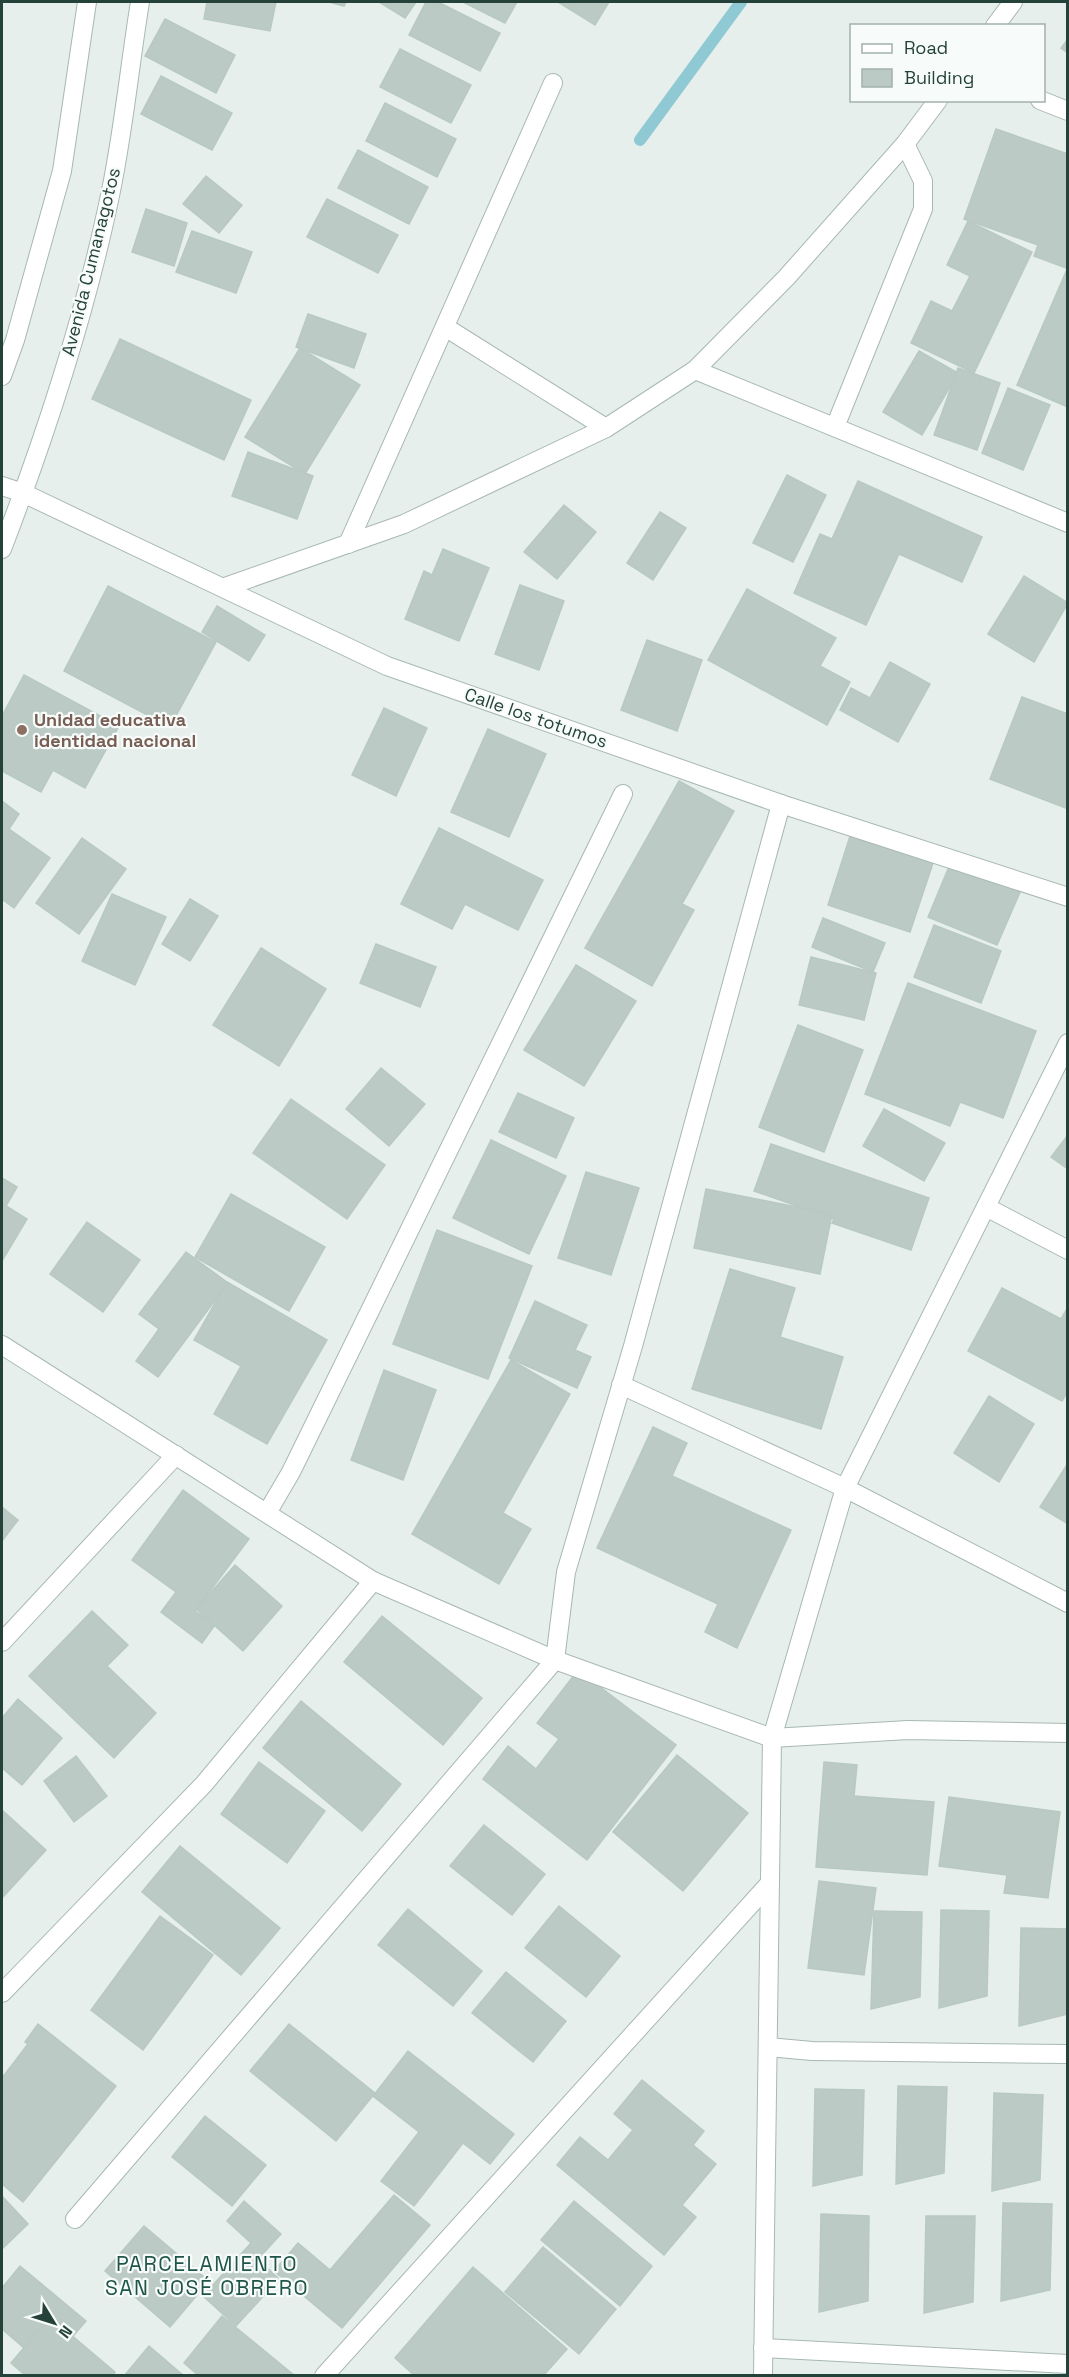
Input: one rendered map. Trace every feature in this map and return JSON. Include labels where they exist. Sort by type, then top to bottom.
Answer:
[{"type":"street","points":[[2,376],[15,340],[62,171],[87,2]]},
{"type":"street","name":"Avenida Cumanagotos","points":[[2,549],[79,324],[109,203],[140,2]]},
{"type":"street","points":[[996,24],[1013,2]]},
{"type":"street","points":[[348,544],[553,83]]},
{"type":"street","points":[[225,587],[404,524],[606,428],[695,370],[786,278],[905,144],[936,102]]},
{"type":"street","points":[[1045,102],[1068,111]]},
{"type":"street","points":[[835,427],[923,209],[923,181],[905,144]]},
{"type":"street","points":[[445,327],[606,428]]},
{"type":"street","points":[[695,370],[1068,523]]},
{"type":"street","name":"Calle los totumos","points":[[2,486],[23,493],[225,587],[387,666],[781,804],[1068,897]]},
{"type":"street","points":[[267,1513],[291,1472],[623,794]]},
{"type":"street","points":[[75,2220],[555,1660],[566,1572],[621,1385],[781,804]]},
{"type":"street","points":[[764,2376],[772,1738],[845,1488],[1068,1043]]},
{"type":"street","points":[[986,1207],[1068,1250]]},
{"type":"street","points":[[2,1345],[373,1581],[555,1660],[772,1738],[908,1730],[1068,1733]]},
{"type":"street","points":[[621,1385],[845,1488],[1068,1603]]},
{"type":"street","points":[[2,1642],[176,1455]]},
{"type":"street","points":[[2,1993],[204,1784],[373,1581]]},
{"type":"street","points":[[324,2376],[770,1883]]},
{"type":"street","points":[[768,2047],[812,2051],[1068,2054]]},
{"type":"street","points":[[764,2348],[1068,2364]]},
{"type":"building","points":[[207,2],[276,2],[270,31],[204,19]]},
{"type":"building","points":[[329,2],[346,2],[344,6]]},
{"type":"building","points":[[379,2],[416,2],[405,18]]},
{"type":"building","points":[[426,2],[438,2],[500,33],[480,71],[409,35]]},
{"type":"building","points":[[463,2],[517,2],[505,23]]},
{"type":"building","points":[[558,2],[609,2],[595,25]]},
{"type":"building","points":[[165,19],[235,55],[216,93],[145,56]]},
{"type":"building","points":[[1068,39],[1068,53],[1061,48]]},
{"type":"building","points":[[400,49],[471,85],[451,123],[380,87]]},
{"type":"building","points":[[161,76],[232,113],[212,150],[141,114]]},
{"type":"building","points":[[385,103],[456,139],[437,177],[366,141]]},
{"type":"building","points":[[996,129],[1068,154],[1066,268],[1034,256],[1038,245],[964,219]]},
{"type":"building","points":[[358,150],[428,187],[409,224],[338,188]]},
{"type":"building","points":[[206,176],[242,205],[219,233],[183,204]]},
{"type":"building","points":[[327,199],[398,235],[378,273],[307,237]]},
{"type":"building","points":[[146,209],[187,223],[174,266],[132,252]]},
{"type":"building","points":[[968,221],[1032,252],[974,373],[911,343],[931,301],[952,311],[970,276],[947,265]]},
{"type":"building","points":[[192,231],[252,252],[236,293],[176,272]]},
{"type":"building","points":[[1068,267],[1068,407],[1017,385]]},
{"type":"building","points":[[308,314],[366,334],[354,368],[296,347]]},
{"type":"building","points":[[120,339],[251,400],[224,460],[92,399]]},
{"type":"building","points":[[300,348],[360,385],[305,474],[245,437]]},
{"type":"building","points":[[919,351],[958,373],[922,435],[883,412]]},
{"type":"building","points":[[958,368],[1000,383],[977,450],[934,435]]},
{"type":"building","points":[[1008,388],[1050,405],[1023,470],[982,453]]},
{"type":"building","points":[[248,452],[313,476],[297,519],[232,496]]},
{"type":"building","points":[[787,475],[826,495],[793,562],[753,543]]},
{"type":"building","points":[[858,481],[982,537],[962,582],[899,554],[866,625],[794,593],[820,534],[832,539]]},
{"type":"building","points":[[564,505],[596,532],[557,579],[524,552]]},
{"type":"building","points":[[660,512],[686,528],[653,580],[627,563]]},
{"type":"building","points":[[443,549],[489,568],[459,641],[405,619],[424,571],[432,575]]},
{"type":"building","points":[[1024,576],[1068,603],[1034,662],[988,634]]},
{"type":"building","points":[[520,585],[564,601],[539,670],[495,654]]},
{"type":"building","points":[[108,586],[216,642],[170,727],[64,671]]},
{"type":"building","points":[[747,589],[836,638],[820,666],[850,682],[827,725],[708,660]]},
{"type":"building","points":[[217,606],[265,635],[249,661],[202,632]]},
{"type":"building","points":[[647,640],[702,660],[677,731],[621,710]]},
{"type":"building","points":[[890,662],[930,684],[898,742],[840,710],[851,688],[870,698]]},
{"type":"building","points":[[24,675],[119,726],[85,788],[53,770],[41,792],[2,771],[2,716]]},
{"type":"building","points":[[1022,697],[1068,714],[1068,809],[990,779]]},
{"type":"building","points":[[384,708],[427,728],[396,796],[352,775]]},
{"type":"building","points":[[488,729],[546,754],[509,837],[451,812]]},
{"type":"building","points":[[679,781],[734,811],[682,904],[694,910],[652,986],[585,948]]},
{"type":"building","points":[[2,801],[19,814],[9,829],[50,858],[14,908],[2,899]]},
{"type":"building","points":[[439,828],[543,880],[518,930],[465,904],[452,929],[401,904]]},
{"type":"building","points":[[851,833],[934,860],[910,932],[828,905]]},
{"type":"building","points":[[82,838],[126,869],[79,934],[36,903]]},
{"type":"building","points":[[951,862],[1021,890],[997,945],[928,917]]},
{"type":"building","points":[[112,894],[166,917],[135,985],[82,961]]},
{"type":"building","points":[[190,899],[218,916],[190,961],[162,944]]},
{"type":"building","points":[[823,918],[885,943],[873,972],[812,947]]},
{"type":"building","points":[[934,925],[1001,951],[981,1003],[914,977]]},
{"type":"building","points":[[376,944],[436,967],[420,1007],[360,983]]},
{"type":"building","points":[[261,948],[326,989],[279,1066],[213,1025]]},
{"type":"building","points":[[811,957],[876,973],[864,1020],[799,1005]]},
{"type":"building","points":[[576,965],[636,1001],[584,1086],[524,1050]]},
{"type":"building","points":[[908,983],[1036,1031],[1003,1118],[960,1102],[950,1126],[865,1094]]},
{"type":"building","points":[[798,1025],[863,1050],[824,1152],[759,1127]]},
{"type":"building","points":[[381,1068],[425,1104],[389,1146],[346,1109]]},
{"type":"building","points":[[518,1093],[574,1118],[556,1158],[499,1132]]},
{"type":"building","points":[[291,1099],[385,1165],[347,1219],[253,1153]]},
{"type":"building","points":[[884,1109],[945,1143],[924,1181],[863,1146]]},
{"type":"building","points":[[1068,1135],[1068,1169],[1051,1157]]},
{"type":"building","points":[[491,1140],[566,1176],[529,1254],[453,1218]]},
{"type":"building","points":[[771,1144],[929,1198],[911,1250],[832,1223],[834,1219],[754,1191]]},
{"type":"building","points":[[586,1172],[639,1188],[611,1275],[558,1258]]},
{"type":"building","points":[[2,1178],[17,1187],[6,1206],[27,1219],[2,1261]]},
{"type":"building","points":[[706,1189],[832,1214],[820,1274],[694,1248]]},
{"type":"building","points":[[231,1194],[325,1247],[289,1311],[195,1257]]},
{"type":"building","points":[[87,1222],[140,1260],[103,1312],[50,1274]]},
{"type":"building","points":[[437,1230],[532,1266],[488,1379],[393,1344]]},
{"type":"building","points":[[186,1252],[228,1283],[158,1377],[136,1361],[159,1329],[139,1314]]},
{"type":"building","points":[[730,1269],[795,1288],[780,1337],[843,1357],[821,1429],[692,1389]]},
{"type":"building","points":[[227,1282],[327,1340],[267,1444],[214,1414],[241,1366],[194,1340]]},
{"type":"building","points":[[1002,1288],[1061,1319],[1068,1307],[1068,1391],[1062,1401],[968,1351]]},
{"type":"building","points":[[535,1301],[587,1325],[575,1350],[591,1357],[577,1388],[509,1358]]},
{"type":"building","points":[[511,1360],[570,1394],[503,1513],[531,1529],[499,1584],[412,1534]]},
{"type":"building","points":[[384,1370],[436,1390],[403,1480],[351,1460]]},
{"type":"building","points":[[989,1396],[1034,1424],[999,1482],[954,1453]]},
{"type":"building","points":[[653,1427],[687,1443],[672,1476],[791,1530],[737,1648],[705,1632],[718,1604],[597,1548]]},
{"type":"building","points":[[1068,1463],[1068,1524],[1040,1507]]},
{"type":"building","points":[[183,1490],[249,1539],[195,1611],[215,1625],[202,1643],[161,1612],[176,1592],[132,1560]]},
{"type":"building","points":[[2,1507],[18,1520],[2,1541]]},
{"type":"building","points":[[235,1565],[282,1606],[243,1651],[196,1609]]},
{"type":"building","points":[[92,1611],[128,1645],[107,1666],[156,1713],[114,1758],[29,1676]]},
{"type":"building","points":[[382,1616],[482,1698],[443,1745],[344,1662]]},
{"type":"building","points":[[578,1670],[676,1745],[587,1860],[483,1779],[508,1746],[536,1769],[559,1739],[537,1723]]},
{"type":"building","points":[[18,1699],[62,1738],[22,1785],[2,1768],[2,1718]]},
{"type":"building","points":[[301,1701],[401,1784],[362,1831],[263,1748]]},
{"type":"building","points":[[677,1755],[748,1813],[683,1891],[613,1832]]},
{"type":"building","points":[[76,1756],[107,1796],[74,1822],[44,1781]]},
{"type":"building","points":[[259,1762],[325,1811],[287,1863],[221,1814]]},
{"type":"building","points":[[824,1762],[857,1765],[854,1796],[934,1802],[927,1875],[816,1867]]},
{"type":"building","points":[[949,1797],[1060,1812],[1048,1898],[1004,1893],[1007,1875],[939,1866]]},
{"type":"building","points":[[2,1810],[46,1850],[2,1898]]},
{"type":"building","points":[[484,1825],[545,1874],[512,1915],[450,1866]]},
{"type":"building","points":[[180,1846],[280,1928],[241,1975],[142,1892]]},
{"type":"building","points":[[819,1881],[876,1888],[864,1975],[808,1968]]},
{"type":"building","points":[[559,1906],[620,1956],[586,1997],[525,1948]]},
{"type":"building","points":[[408,1909],[482,1971],[453,2006],[378,1945]]},
{"type":"building","points":[[941,1910],[989,1911],[987,1996],[939,2008]]},
{"type":"building","points":[[874,1911],[922,1912],[920,1997],[871,2009]]},
{"type":"building","points":[[160,1916],[213,1955],[143,2050],[91,2010]]},
{"type":"building","points":[[1021,1928],[1068,1929],[1068,2014],[1019,2026]]},
{"type":"building","points":[[506,1972],[566,2021],[533,2062],[472,2013]]},
{"type":"building","points":[[38,2024],[116,2086],[23,2202],[2,2184],[2,2078],[28,2044],[25,2042]]},
{"type":"building","points":[[289,2024],[375,2093],[336,2141],[250,2071]]},
{"type":"building","points":[[408,2051],[514,2134],[490,2164],[463,2143],[414,2206],[381,2181],[419,2132],[373,2096]]},
{"type":"building","points":[[642,2080],[704,2131],[693,2145],[716,2164],[682,2205],[696,2217],[664,2255],[557,2165],[580,2137],[608,2160],[633,2130],[614,2114]]},
{"type":"building","points":[[898,2086],[947,2087],[944,2173],[896,2184]]},
{"type":"building","points":[[815,2089],[864,2090],[862,2175],[813,2186]]},
{"type":"building","points":[[994,2093],[1043,2095],[1040,2180],[992,2191]]},
{"type":"building","points":[[205,2116],[266,2165],[232,2206],[172,2157]]},
{"type":"building","points":[[394,2195],[430,2225],[342,2328],[274,2271],[298,2243],[330,2270]]},
{"type":"building","points":[[2,2196],[28,2224],[2,2249]]},
{"type":"building","points":[[244,2201],[281,2234],[258,2259],[279,2279],[236,2326],[203,2296],[251,2243],[227,2221]]},
{"type":"building","points":[[574,2201],[652,2266],[620,2306],[541,2240]]},
{"type":"building","points":[[1003,2203],[1052,2204],[1050,2290],[1001,2301]]},
{"type":"building","points":[[821,2214],[869,2216],[868,2301],[819,2312]]},
{"type":"building","points":[[926,2216],[975,2216],[973,2302],[924,2313]]},
{"type":"building","points":[[144,2226],[209,2281],[170,2327],[105,2271]]},
{"type":"building","points":[[543,2247],[616,2309],[579,2354],[505,2292]]},
{"type":"building","points":[[20,2266],[86,2321],[46,2367],[2,2329],[2,2288]]},
{"type":"building","points":[[473,2267],[567,2349],[543,2376],[415,2376],[395,2358]]},
{"type":"building","points":[[222,2316],[295,2376],[199,2376],[184,2363]]},
{"type":"building","points":[[50,2317],[115,2372],[112,2376],[26,2376],[11,2363]]},
{"type":"building","points":[[149,2346],[184,2376],[124,2376]]},
{"type":"waterway","points":[[640,140],[741,2]]},
{"type":"place","name":"Unidad educativa identidad nacional","points":[[22,730]]},
{"type":"district","name":"PARCELAMIENTO SAN JOSÉ OBRERO","points":[[207,2276]]}]
